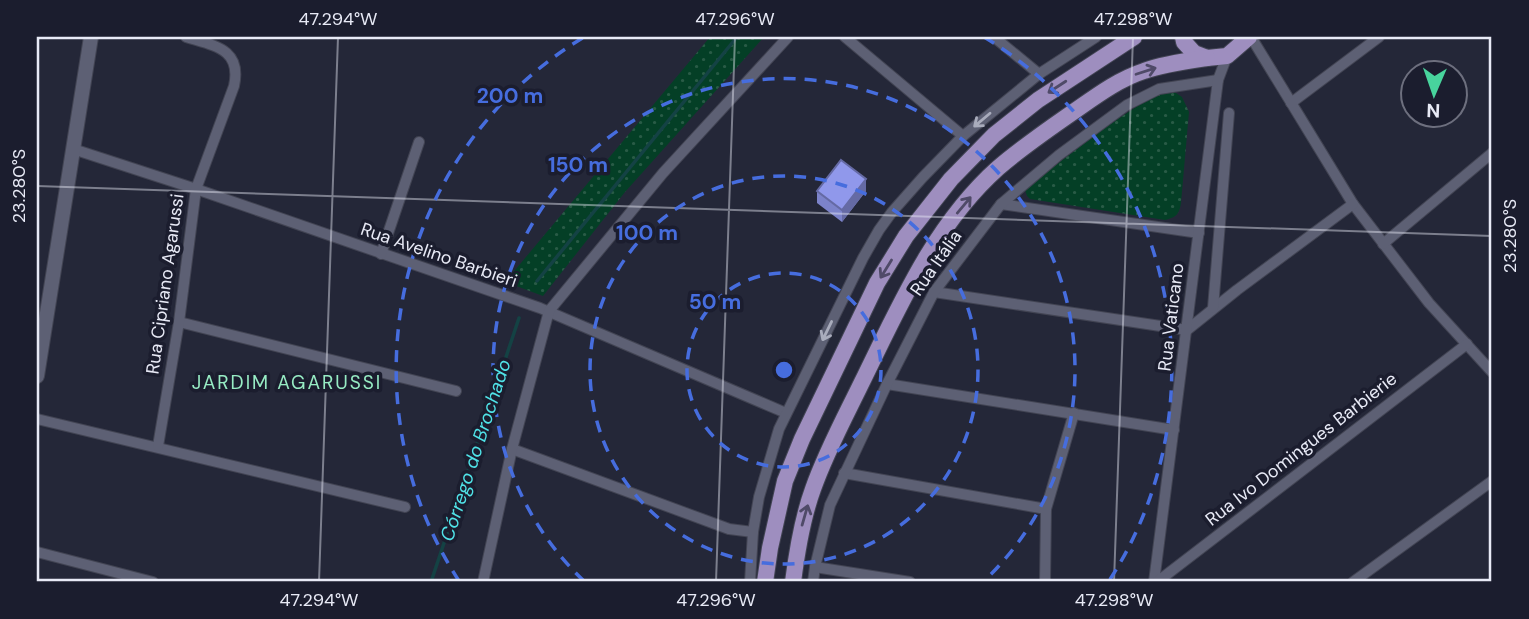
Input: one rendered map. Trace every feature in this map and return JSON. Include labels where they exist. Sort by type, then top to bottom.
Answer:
[{"type":"main road","points":[[765,582],[769,548],[785,481],[802,439],[877,283],[906,236],[951,179],[994,135],[1038,100],[1134,37]]},
{"type":"main road","points":[[1183,37],[1194,53],[1207,58]]},
{"type":"main road","points":[[793,582],[802,527],[823,464],[919,270],[965,203],[997,169],[1036,137],[1113,86],[1144,71],[1227,56],[1250,37]]},
{"type":"street","points":[[37,375],[91,37]]},
{"type":"street","name":"Rua Cipriano Agarussi","points":[[158,446],[196,189],[236,76],[235,64],[228,54],[186,37]]},
{"type":"street","points":[[483,582],[512,449],[549,311],[663,173],[788,37]]},
{"type":"street","points":[[845,37],[963,136]]},
{"type":"street","points":[[994,37],[1039,74]]},
{"type":"street","points":[[750,582],[753,532],[759,497],[779,429],[879,230],[923,177],[963,136],[1039,74],[1096,37]]},
{"type":"street","points":[[1250,37],[1353,204],[1429,303],[1491,369]]},
{"type":"street","points":[[1291,103],[1378,37]]},
{"type":"street","name":"Rua Vaticano","points":[[1156,582],[1218,80],[1227,56]]},
{"type":"street","name":"Rua Itália","points":[[813,582],[830,505],[887,384],[934,292],[1001,204],[1059,155],[1128,105],[1159,89],[1218,80]]},
{"type":"street","points":[[1213,308],[1229,113]]},
{"type":"street","points":[[381,254],[419,142]]},
{"type":"street","name":"Rua Avelino Barbieri","points":[[73,149],[549,311],[786,413]]},
{"type":"street","points":[[1383,244],[1492,153]]},
{"type":"street","points":[[1001,204],[1199,233]]},
{"type":"street","points":[[934,292],[1187,330],[1353,204]]},
{"type":"street","points":[[178,322],[456,391]]},
{"type":"street","name":"Rua Ivo Domingues Barbierie","points":[[1156,582],[1466,344]]},
{"type":"street","points":[[887,384],[1174,430]]},
{"type":"street","points":[[1045,582],[1046,509],[1074,413]]},
{"type":"street","points":[[37,419],[405,507]]},
{"type":"street","points":[[512,449],[729,529],[753,532]]},
{"type":"street","points":[[844,473],[1046,509]]},
{"type":"street","points":[[1353,582],[1492,481]]},
{"type":"street","points":[[37,552],[147,582]]},
{"type":"street","points":[[815,567],[910,582]]},
{"type":"green space","points":[[710,37],[764,37],[625,192],[543,296],[505,282]]},
{"type":"green space","points":[[1173,91],[1182,97],[1189,112],[1181,203],[1174,216],[1165,220],[1030,199],[1027,196],[1025,190],[1032,183],[1106,127],[1158,94]]},
{"type":"building","points":[[841,160],[866,179],[842,210],[817,191]]},
{"type":"waterway","name":"Córrego do Brochado","points":[[537,281],[737,37]]},
{"type":"waterway","name":"Córrego do Brochado","points":[[431,582],[519,318]]},
{"type":"district","name":"JARDIM AGARUSSI","points":[[287,382]]}]
